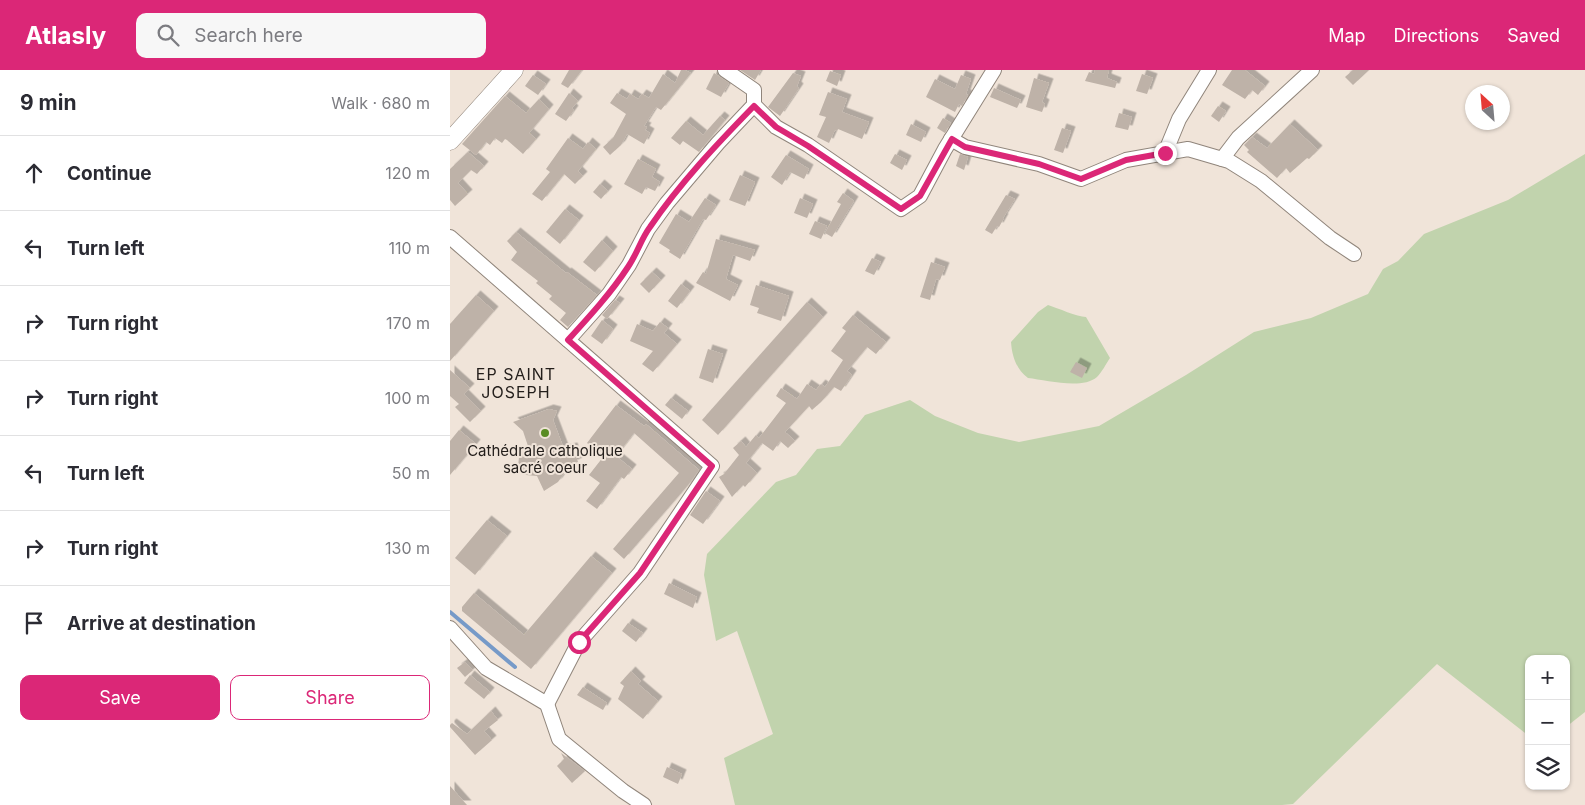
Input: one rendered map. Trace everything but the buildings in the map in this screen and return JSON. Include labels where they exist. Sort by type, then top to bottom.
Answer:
[{"type":"street","points":[[450,141],[514,70]]},
{"type":"street","points":[[568,340],[609,294],[629,265],[648,229],[667,203],[718,143],[754,106],[754,90],[725,70]]},
{"type":"street","points":[[754,106],[776,127],[808,146],[901,209],[920,196],[994,70]]},
{"type":"street","points":[[1165,153],[1179,119],[1209,70]]},
{"type":"street","points":[[1222,159],[1238,138],[1312,70]]},
{"type":"street","points":[[952,139],[965,147],[1039,164],[1081,179],[1126,160],[1188,149],[1229,161],[1261,181],[1330,238],[1354,254]]},
{"type":"street","points":[[450,237],[712,466],[640,573],[579,642],[547,704]]},
{"type":"street","points":[[450,628],[486,668],[547,704],[559,739],[623,791],[644,805]]},
{"type":"green space","points":[[1585,154],[1585,712],[1570,724],[1570,655],[1525,655],[1525,733],[1437,664],[1293,804],[735,805],[724,758],[773,734],[737,631],[716,641],[704,575],[707,554],[776,482],[796,475],[817,449],[840,446],[865,415],[910,400],[935,416],[978,433],[1019,442],[1099,426],[1186,375],[1254,332],[1311,318],[1368,294],[1383,269],[1398,261],[1424,234],[1508,200]]},
{"type":"green space","points":[[1048,305],[1086,317],[1110,358],[1097,377],[1090,381],[1073,384],[1028,378],[1020,371],[1012,352],[1011,342],[1038,312]]},
{"type":"waterway","points":[[450,612],[515,667]]},
{"type":"place","name":"Cathédrale catholique sacré coeur","points":[[545,433]]},
{"type":"district","name":"EP SAINT JOSEPH","points":[[516,383]]},
{"type":"route","points":[[579,642],[640,573],[712,466],[568,340],[609,294],[629,265],[648,229],[667,203],[718,143],[754,106],[776,127],[808,146],[901,209],[920,196],[952,139],[965,147],[1039,164],[1081,179],[1126,160],[1165,153]]}]
